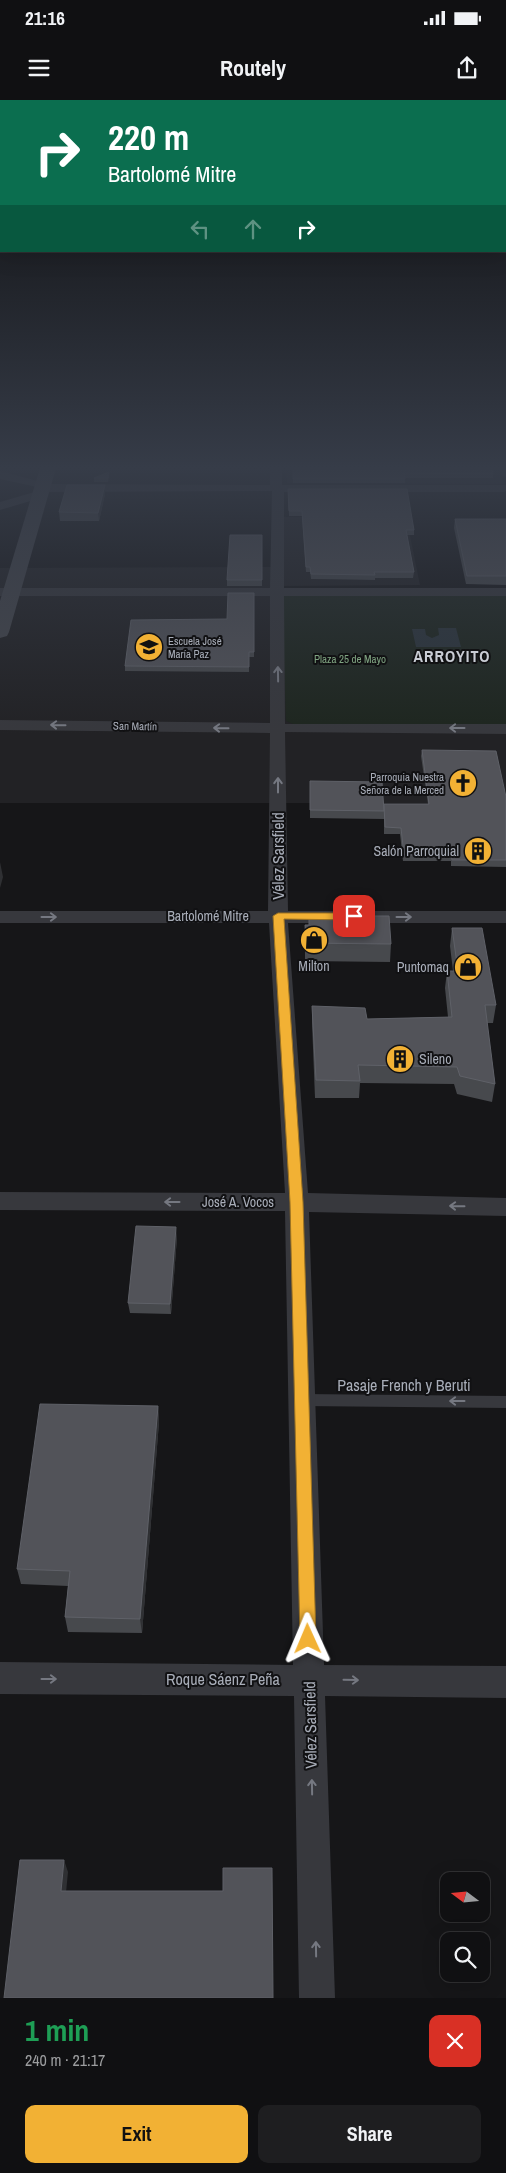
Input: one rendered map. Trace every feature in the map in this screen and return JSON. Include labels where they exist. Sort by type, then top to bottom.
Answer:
[{"type":"main road","points":[[0,632],[6,592],[18,557]]},
{"type":"street","name":"Vélez Sarsfield","points":[[277,557],[279,728],[278,916],[296,1202],[317,1998]]},
{"type":"street","points":[[6,592],[506,592]]},
{"type":"street","name":"San Martín","points":[[0,725],[506,729]]},
{"type":"street","name":"Bartolomé Mitre","points":[[0,917],[506,917]]},
{"type":"street","name":"José A. Vocos","points":[[0,1201],[296,1202],[506,1207]]},
{"type":"street","name":"Roque Sáenz Peña","points":[[0,1678],[506,1682]]},
{"type":"lane","name":"Pasaje French y Beruti","points":[[302,1400],[506,1402]]},
{"type":"shaded area","points":[[282,557],[414,557],[420,585],[283,586]],"holes":[[[310,572],[413,578],[374,578],[374,580],[311,579]]]},
{"type":"shaded area","points":[[272,567],[272,588],[506,588],[506,803],[0,803],[0,568]]},
{"type":"shaded area","points":[[438,628],[456,628],[461,647],[416,647],[412,629],[425,629],[426,635],[432,638],[439,635]]},
{"type":"green space","name":"Plaza 25 de Mayo","points":[[291,594],[506,594],[506,727],[293,724],[286,721],[282,597]]},
{"type":"building","points":[[229,557],[262,557],[262,580],[227,580]]},
{"type":"building","points":[[305,557],[411,557],[414,572],[374,572],[375,575],[311,574],[310,567],[306,567]]},
{"type":"building","points":[[463,557],[506,557],[506,576],[467,576]]},
{"type":"building","points":[[228,593],[254,593],[254,652],[249,652],[249,667],[125,666],[131,620],[227,619]]},
{"type":"building","points":[[422,750],[496,751],[506,797],[506,860],[452,860],[451,855],[404,855],[401,828],[385,827],[384,804],[429,804]]},
{"type":"building","points":[[310,781],[382,782],[384,811],[310,810]]},
{"type":"building","points":[[319,916],[389,916],[391,944],[306,943],[305,925],[309,925],[309,919],[319,919]]},
{"type":"building","points":[[452,928],[482,928],[496,1005],[485,1005],[495,1084],[460,1076],[457,1067],[358,1065],[360,1081],[316,1080],[312,1006],[365,1008],[367,1019],[452,1017],[447,971],[458,971]]},
{"type":"building","points":[[136,1226],[176,1227],[170,1304],[128,1303]]},
{"type":"building","points":[[40,1404],[158,1406],[140,1619],[65,1617],[70,1571],[17,1569]]},
{"type":"building","points":[[20,1860],[64,1860],[61,1891],[223,1891],[223,1868],[272,1868],[273,1998],[4,1998]]},
{"type":"place","name":"Escuela José María Paz","points":[[149,647]]},
{"type":"place","name":"Parroquia Nuestra Señora de la Merced","points":[[463,783]]},
{"type":"place","name":"Salón Parroquial","points":[[478,851]]},
{"type":"place","name":"Milton","points":[[314,940]]},
{"type":"place","name":"Puntomaq","points":[[468,967]]},
{"type":"place","name":"Sileno","points":[[400,1059]]},
{"type":"district","name":"ARROYITO","points":[[452,656]]},
{"type":"route","points":[[308,1639],[296,1202],[278,916],[354,916]]}]
